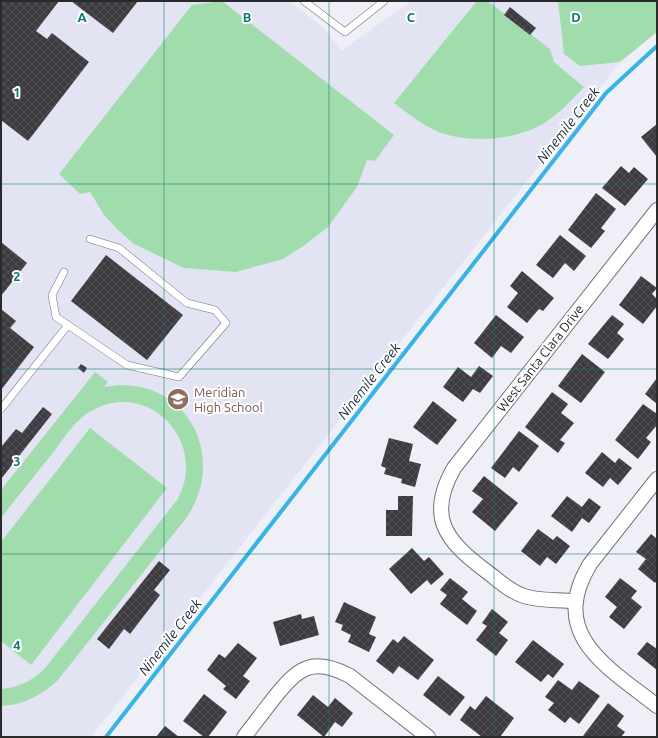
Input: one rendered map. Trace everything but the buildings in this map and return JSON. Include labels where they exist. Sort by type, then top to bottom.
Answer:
[{"type":"street","name":"West Santa Clara Drive","points":[[576,601],[525,596],[511,590],[464,554],[453,543],[446,530],[441,514],[441,498],[445,483],[454,468],[657,210]]},
{"type":"street","points":[[657,479],[590,564],[582,577],[576,601],[577,624],[582,638],[591,651],[602,663],[657,706]]},
{"type":"street","points":[[244,737],[291,677],[305,669],[320,666],[336,668],[350,676],[428,737]]},
{"type":"lane","points":[[304,1],[344,32],[384,1]]},
{"type":"lane","points":[[64,272],[52,295],[56,317],[127,365],[178,377],[226,323],[215,310],[187,303],[119,248],[90,238]]},
{"type":"lane","points":[[1,409],[68,325]]},
{"type":"shaded area","name":"Meridian High School","points":[[1,1],[289,1],[325,29],[341,51],[411,1],[657,1],[657,32],[620,62],[91,737],[1,737]]},
{"type":"green space","points":[[222,1],[394,135],[375,161],[367,160],[357,187],[328,227],[302,247],[283,259],[236,272],[184,268],[134,244],[104,215],[90,192],[80,194],[59,174],[192,5]]},
{"type":"green space","points":[[558,1],[657,1],[657,32],[620,62],[580,66],[564,54]]},
{"type":"green space","points":[[476,2],[489,2],[550,49],[554,62],[584,87],[559,112],[541,125],[503,137],[474,139],[460,137],[434,130],[418,121],[394,103]]},
{"type":"green space","points":[[95,372],[108,382],[104,387],[132,386],[156,392],[176,404],[191,422],[200,443],[203,467],[199,492],[187,517],[58,680],[39,695],[17,704],[1,706],[1,689],[20,685],[36,676],[46,667],[177,500],[185,479],[186,458],[180,439],[169,423],[154,410],[135,403],[115,403],[93,410],[75,424],[1,518],[1,490]]},
{"type":"green space","points":[[90,428],[167,488],[31,665],[1,641],[1,542]]},
{"type":"waterway","name":"Ninemile Creek","points":[[106,737],[606,93],[657,46]]},
{"type":"place","name":"Meridian High School","points":[[178,399]]}]
